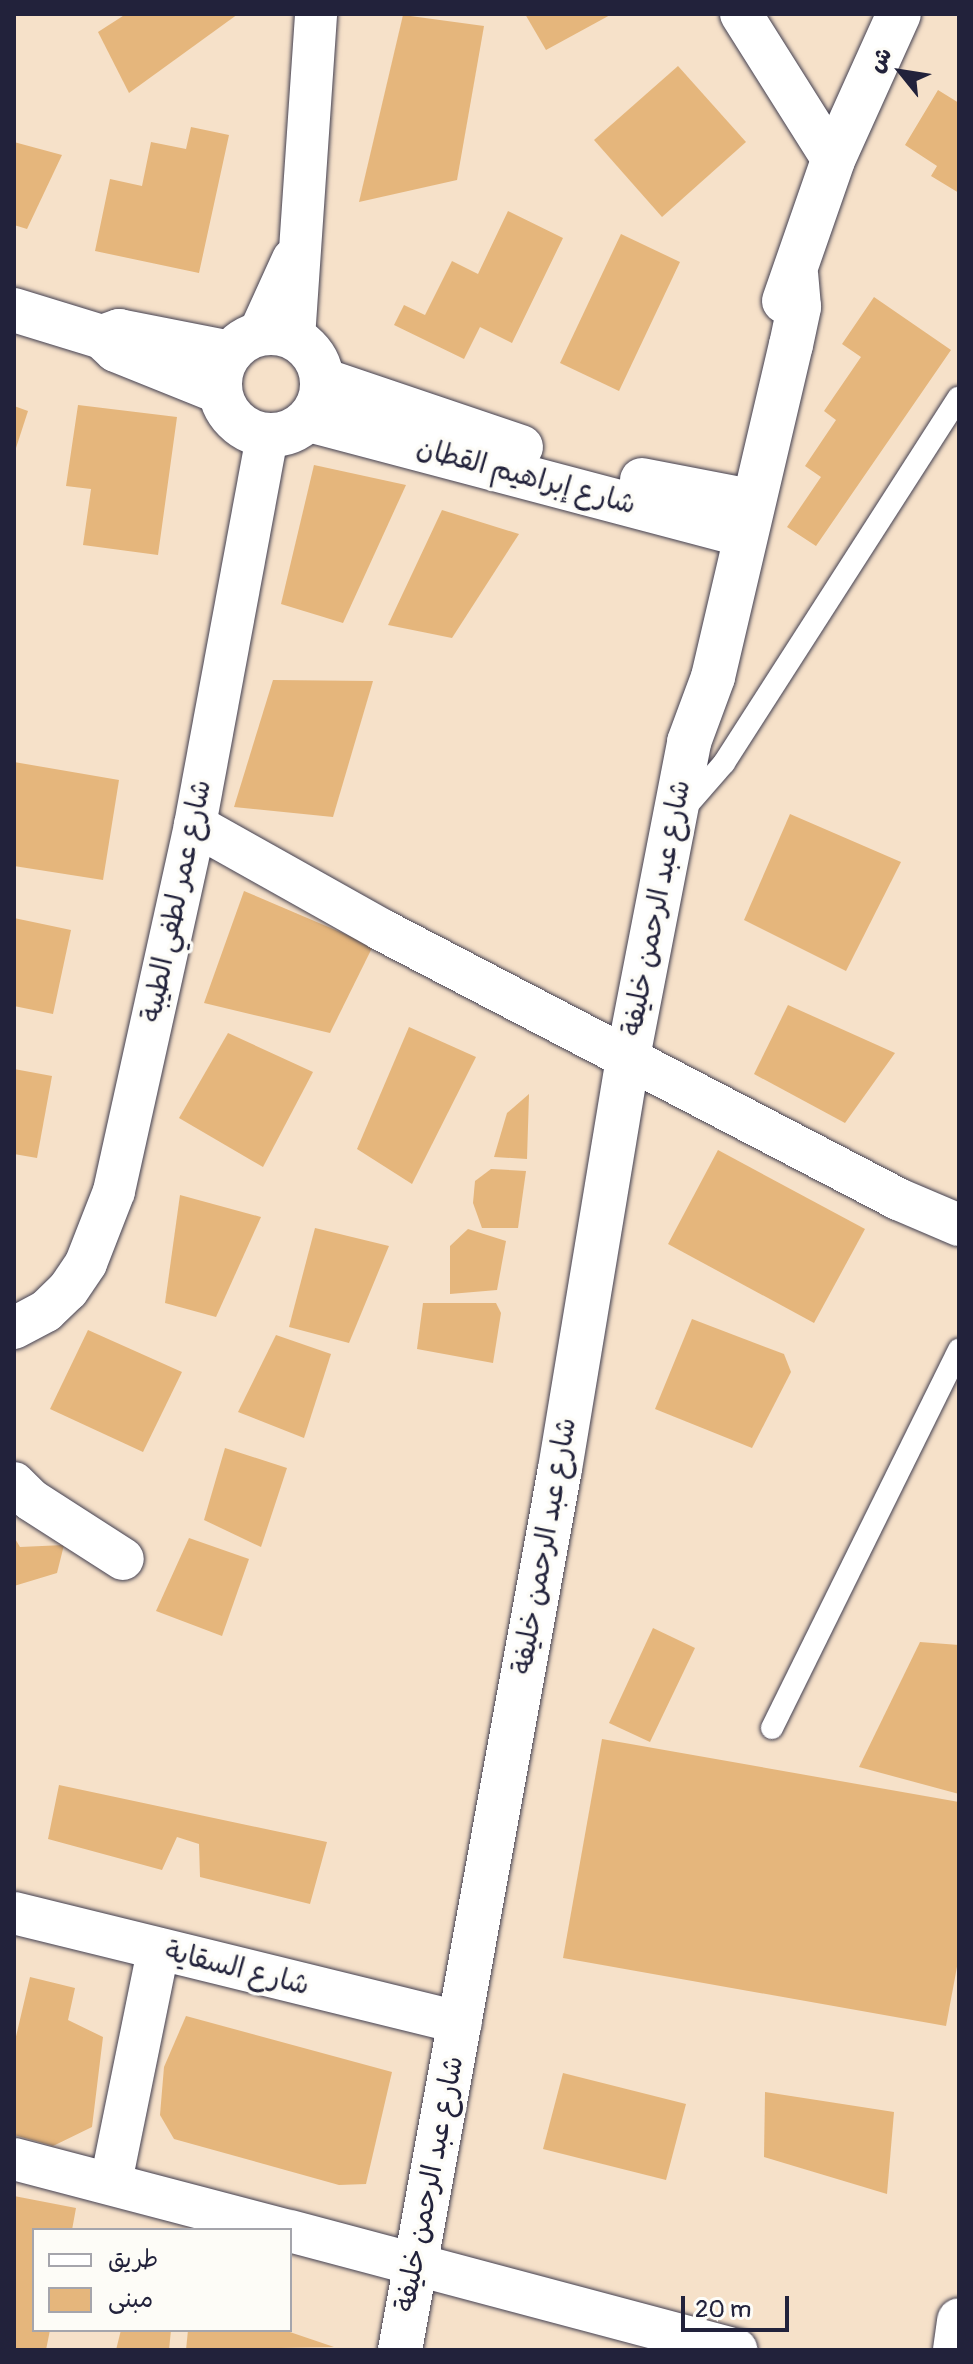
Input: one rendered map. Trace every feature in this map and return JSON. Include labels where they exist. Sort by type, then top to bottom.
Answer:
[{"type":"street","points":[[14,310],[102,337],[119,331],[251,354],[318,363],[316,400],[282,435],[267,436],[231,417],[251,354],[301,269],[298,252],[316,14]]},
{"type":"street","points":[[741,14],[833,160]]},
{"type":"street","name":"شارع عبد الرحمن خليفة","points":[[400,2350],[413,2265],[461,2023],[628,1057],[689,742],[683,711],[736,515],[794,332],[799,307],[796,275],[833,160],[899,14]]},
{"type":"street","name":"شارع إبراهيم القطان","points":[[316,400],[736,515]]},
{"type":"street","name":"شارع عمر لطفي الطيبة","points":[[14,1328],[46,1311],[68,1290],[96,1242],[114,1191],[195,825],[267,436]]},
{"type":"street","points":[[195,825],[382,930],[898,1199],[959,1225]]},
{"type":"street","points":[[14,1483],[31,1500],[123,1559]]},
{"type":"street","name":"شارع السقاية","points":[[14,1913],[461,2023]]},
{"type":"street","points":[[111,2182],[158,1950]]},
{"type":"street","points":[[14,2159],[111,2182],[276,2228]]},
{"type":"street","points":[[292,2232],[736,2350]]},
{"type":"street","points":[[955,2350],[959,2320]]},
{"type":"lane","points":[[675,819],[724,763],[958,398]]},
{"type":"lane","points":[[772,1728],[959,1350]]},
{"type":"building","points":[[126,14],[238,14],[129,93],[98,32]]},
{"type":"building","points":[[525,14],[612,14],[546,50]]},
{"type":"building","points":[[403,15],[484,26],[457,180],[359,202]]},
{"type":"building","points":[[678,66],[746,142],[662,217],[594,140]]},
{"type":"building","points":[[938,90],[959,103],[959,193],[931,176],[937,166],[905,145]]},
{"type":"building","points":[[191,127],[229,135],[199,273],[95,251],[110,179],[142,186],[151,142],[186,149]]},
{"type":"building","points":[[14,142],[62,155],[27,229],[14,225]]},
{"type":"building","points":[[508,211],[563,238],[512,343],[480,327],[464,359],[394,325],[404,305],[425,315],[452,261],[478,274]]},
{"type":"building","points":[[621,234],[680,262],[619,391],[560,363]]},
{"type":"building","points":[[874,297],[951,350],[816,546],[787,527],[821,477],[805,466],[836,420],[824,411],[861,357],[842,344]]},
{"type":"building","points":[[78,405],[177,417],[158,555],[83,545],[91,489],[66,486]]},
{"type":"building","points":[[14,406],[28,411],[15,451],[14,451]]},
{"type":"building","points":[[314,465],[406,485],[343,623],[281,604]]},
{"type":"building","points":[[442,510],[519,534],[452,638],[388,625]]},
{"type":"building","points":[[273,680],[373,681],[333,817],[234,807]]},
{"type":"building","points":[[14,762],[119,780],[103,880],[14,866]]},
{"type":"building","points":[[790,814],[901,862],[846,971],[744,920]]},
{"type":"building","points":[[244,891],[373,946],[330,1033],[204,1003]]},
{"type":"building","points":[[14,918],[71,930],[53,1014],[14,1006]]},
{"type":"building","points":[[788,1005],[895,1053],[845,1123],[754,1074]]},
{"type":"building","points":[[409,1027],[476,1057],[412,1184],[357,1149]]},
{"type":"building","points":[[228,1033],[313,1072],[263,1167],[179,1118]]},
{"type":"building","points":[[14,1069],[52,1076],[37,1158],[14,1154]]},
{"type":"building","points":[[529,1094],[527,1159],[494,1157],[507,1113]]},
{"type":"building","points":[[718,1150],[865,1229],[814,1323],[668,1244]]},
{"type":"building","points":[[491,1169],[526,1171],[518,1228],[482,1228],[473,1203],[475,1181]]},
{"type":"building","points":[[180,1195],[261,1217],[216,1317],[165,1303]]},
{"type":"building","points":[[315,1228],[389,1246],[349,1343],[289,1327]]},
{"type":"building","points":[[468,1229],[506,1241],[497,1290],[450,1294],[450,1246]]},
{"type":"building","points":[[423,1303],[496,1303],[501,1313],[493,1363],[417,1349]]},
{"type":"building","points":[[692,1319],[784,1354],[791,1372],[752,1448],[655,1409]]},
{"type":"building","points":[[88,1330],[182,1372],[143,1452],[50,1409]]},
{"type":"building","points":[[276,1335],[331,1354],[304,1438],[238,1412]]},
{"type":"building","points":[[225,1448],[287,1468],[261,1547],[204,1520]]},
{"type":"building","points":[[14,1537],[20,1547],[64,1545],[57,1573],[14,1586]]},
{"type":"building","points":[[189,1538],[249,1559],[222,1636],[156,1611]]},
{"type":"building","points":[[653,1628],[695,1648],[650,1742],[609,1723]]},
{"type":"building","points":[[920,1642],[959,1645],[959,1794],[859,1767]]},
{"type":"building","points":[[602,1739],[959,1802],[959,1956],[946,2026],[563,1958]]},
{"type":"building","points":[[59,1785],[327,1842],[310,1904],[200,1877],[199,1844],[177,1837],[162,1870],[48,1839]]},
{"type":"building","points":[[30,1977],[75,1988],[68,2020],[103,2037],[92,2127],[53,2146],[14,2135],[14,2045]]},
{"type":"building","points":[[186,2016],[392,2072],[366,2184],[339,2185],[174,2139],[160,2115],[164,2067]]},
{"type":"building","points":[[563,2073],[686,2104],[666,2180],[543,2149]]},
{"type":"building","points":[[765,2092],[894,2112],[887,2194],[764,2157]]},
{"type":"building","points":[[14,2196],[76,2208],[72,2228],[32,2228],[32,2332],[50,2332],[46,2350],[14,2348]]},
{"type":"building","points":[[120,2332],[171,2332],[169,2350],[116,2350]]},
{"type":"building","points":[[188,2332],[290,2332],[334,2347],[186,2350]]}]
